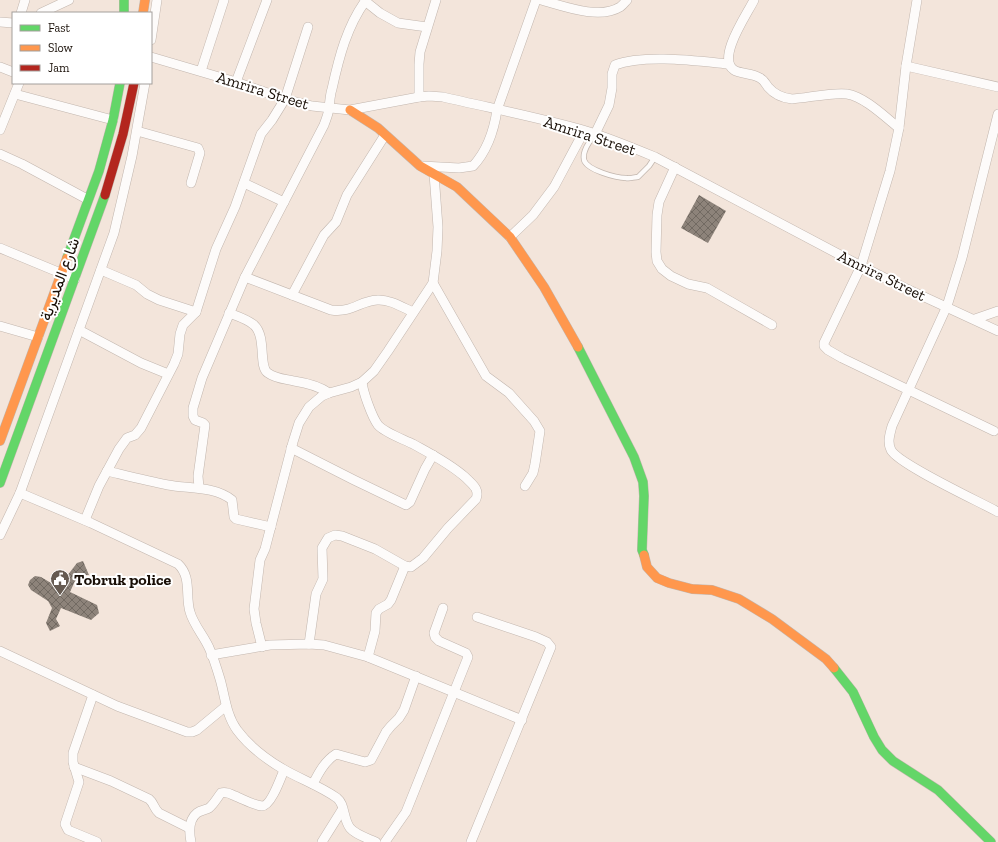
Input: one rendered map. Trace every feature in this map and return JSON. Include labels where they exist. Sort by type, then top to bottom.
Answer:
[{"type":"street","points":[[21,12],[25,0]]},
{"type":"street","points":[[43,12],[69,0]]},
{"type":"street","points":[[124,0],[124,12]]},
{"type":"street","points":[[143,12],[145,0]]},
{"type":"street","points":[[152,33],[157,0]]},
{"type":"street","points":[[201,71],[224,0]]},
{"type":"street","points":[[236,82],[267,0]]},
{"type":"street","points":[[198,488],[198,476],[205,426],[203,423],[195,420],[193,416],[193,408],[202,378],[245,277],[324,125],[342,48],[356,13],[366,0],[380,13],[398,23],[428,27]]},
{"type":"street","points":[[419,97],[420,52],[436,0]]},
{"type":"street","points":[[420,166],[459,168],[473,166],[481,158],[489,141],[497,110],[536,0]]},
{"type":"street","points":[[541,0],[584,11],[596,12],[620,7],[627,0]]},
{"type":"street","points":[[754,0],[734,37],[728,55],[729,64],[734,70],[760,78],[775,93],[784,98],[792,99],[845,94],[858,97],[899,128]]},
{"type":"street","points":[[917,0],[906,66],[899,128],[890,171],[861,266],[824,343],[824,346],[842,358],[994,431]]},
{"type":"street","points":[[0,22],[12,24]]},
{"type":"street","points":[[85,520],[99,486],[119,449],[127,438],[135,435],[141,428],[178,354],[180,334],[184,325],[196,312],[216,249],[244,183],[261,134],[285,99],[308,27]]},
{"type":"street","name":"Amrira Street","points":[[152,57],[312,106],[350,110],[419,97],[443,97],[595,134],[655,157],[861,266],[998,331]]},
{"type":"street","points":[[595,134],[609,105],[612,88],[612,74],[615,65],[626,61],[649,60],[689,60],[729,64]]},
{"type":"street","points":[[906,66],[998,87]]},
{"type":"street","points":[[0,67],[12,72]]},
{"type":"street","points":[[0,130],[19,84]]},
{"type":"street","name":"شارع المديرية","points":[[0,441],[103,158],[113,120],[120,84]]},
{"type":"street","name":"شارع المديرية","points":[[0,483],[115,165],[125,131],[134,84]]},
{"type":"street","points":[[0,535],[20,493],[114,233],[137,131],[145,84]]},
{"type":"street","points":[[15,94],[113,120]]},
{"type":"street","points":[[350,110],[369,121],[420,166],[457,187],[510,237],[544,287],[634,457],[642,482],[644,496],[642,550],[647,567],[657,578],[670,583],[692,589],[712,590],[738,598],[772,619],[826,659],[853,692],[874,737],[882,750],[893,761],[938,790],[991,842]]},
{"type":"street","points":[[998,114],[994,146],[947,306],[892,426],[889,439],[892,450],[899,458],[920,471],[998,512]]},
{"type":"street","points":[[137,131],[198,148],[200,153],[192,183]]},
{"type":"street","points":[[510,237],[533,215],[554,188],[584,131]]},
{"type":"street","points":[[292,295],[324,235],[336,222],[347,195],[385,135]]},
{"type":"street","points":[[0,154],[22,164],[87,200]]},
{"type":"street","points":[[675,167],[659,202],[657,215],[657,261],[662,269],[671,276],[688,284],[706,288],[772,325]]},
{"type":"street","points":[[262,647],[254,609],[260,560],[266,549],[291,448],[299,423],[309,407],[317,399],[329,393],[351,387],[362,382],[379,364],[433,283],[438,227],[434,174]]},
{"type":"street","points":[[244,183],[284,202]]},
{"type":"street","points":[[0,248],[75,278]]},
{"type":"street","points":[[101,270],[136,285],[147,294],[159,300],[196,312]]},
{"type":"street","points":[[245,277],[331,310],[341,311],[369,301],[378,300],[389,301],[413,312]]},
{"type":"street","points":[[433,283],[486,376],[509,393],[534,421],[540,431],[533,474],[525,486]]},
{"type":"street","points":[[975,319],[998,311]]},
{"type":"street","points":[[229,312],[254,325],[258,330],[263,351],[263,366],[267,373],[280,378],[312,384],[329,393]]},
{"type":"street","points":[[0,326],[38,338]]},
{"type":"street","points":[[79,330],[140,363],[168,374]]},
{"type":"street","points":[[309,644],[316,594],[323,579],[322,548],[328,538],[335,535],[349,539],[375,549],[405,566],[412,567],[423,558],[448,528],[476,499],[478,494],[473,484],[459,472],[433,455],[378,425],[365,396],[362,382]]},
{"type":"street","points":[[291,448],[406,505],[410,502],[425,468],[433,455]]},
{"type":"street","points":[[108,471],[169,485],[198,488],[218,493],[228,498],[233,504],[234,517],[236,519],[271,527]]},
{"type":"street","points":[[20,493],[85,520],[182,567],[186,575],[190,613],[205,639],[212,655],[220,679],[226,706],[237,729],[246,740],[271,761],[284,770],[313,784],[339,800],[350,828],[362,836],[376,842]]},
{"type":"street","points":[[368,657],[375,631],[376,613],[391,600],[405,566]]},
{"type":"street","points":[[385,842],[406,812],[468,656],[466,653],[435,637],[434,633],[443,608]]},
{"type":"street","points":[[471,842],[550,650],[550,645],[547,642],[536,637],[477,617]]},
{"type":"street","points":[[212,655],[270,645],[324,645],[368,657],[522,720]]},
{"type":"street","points":[[0,651],[117,706],[190,732],[197,730],[226,706]]},
{"type":"street","points":[[313,784],[328,759],[336,754],[365,762],[371,760],[386,732],[404,710],[416,676]]},
{"type":"street","points":[[93,695],[73,753],[72,758],[78,784],[65,824],[68,830],[97,842]]},
{"type":"street","points":[[74,767],[111,781],[149,799],[153,803],[156,811],[189,828]]},
{"type":"street","points":[[191,842],[189,828],[196,814],[214,804],[222,792],[229,793],[261,806],[268,804],[284,770]]},
{"type":"street","points":[[322,842],[342,810]]},
{"type":"street","points":[[71,842],[75,833]]},
{"type":"lane","points":[[595,134],[584,153],[584,160],[587,165],[600,172],[626,178],[638,177],[649,166],[655,157]]},
{"type":"building","points":[[699,195],[726,211],[708,243],[681,228]]},
{"type":"building","name":"Tobruk police","points":[[83,561],[89,575],[80,575],[75,581],[70,592],[97,605],[99,613],[91,620],[61,608],[56,619],[60,626],[50,631],[46,623],[52,608],[48,601],[31,590],[28,585],[30,580],[35,576],[41,577],[56,586],[60,585],[77,563]]},
{"type":"traffic: fast","points":[[124,0],[124,12]]},
{"type":"traffic: fast","points":[[67,258],[99,171],[113,120],[120,84]]},
{"type":"traffic: fast","points":[[0,483],[105,195]]},
{"type":"traffic: fast","points":[[578,347],[634,457],[643,482],[644,496],[642,550],[644,555]]},
{"type":"traffic: fast","points":[[834,668],[853,692],[874,737],[882,750],[893,761],[938,790],[991,842]]},
{"type":"traffic: slow","points":[[143,12],[145,0]]},
{"type":"traffic: slow","points":[[350,110],[378,128],[420,166],[457,187],[510,237],[544,287],[578,347]]},
{"type":"traffic: slow","points":[[0,441],[67,258]]},
{"type":"traffic: slow","points":[[644,555],[647,567],[657,578],[692,589],[712,590],[739,599],[772,619],[826,659],[834,668]]},
{"type":"traffic: jam","points":[[105,195],[123,134],[134,84]]},
{"type":"place","name":"Tobruk police","points":[[60,596]]}]
